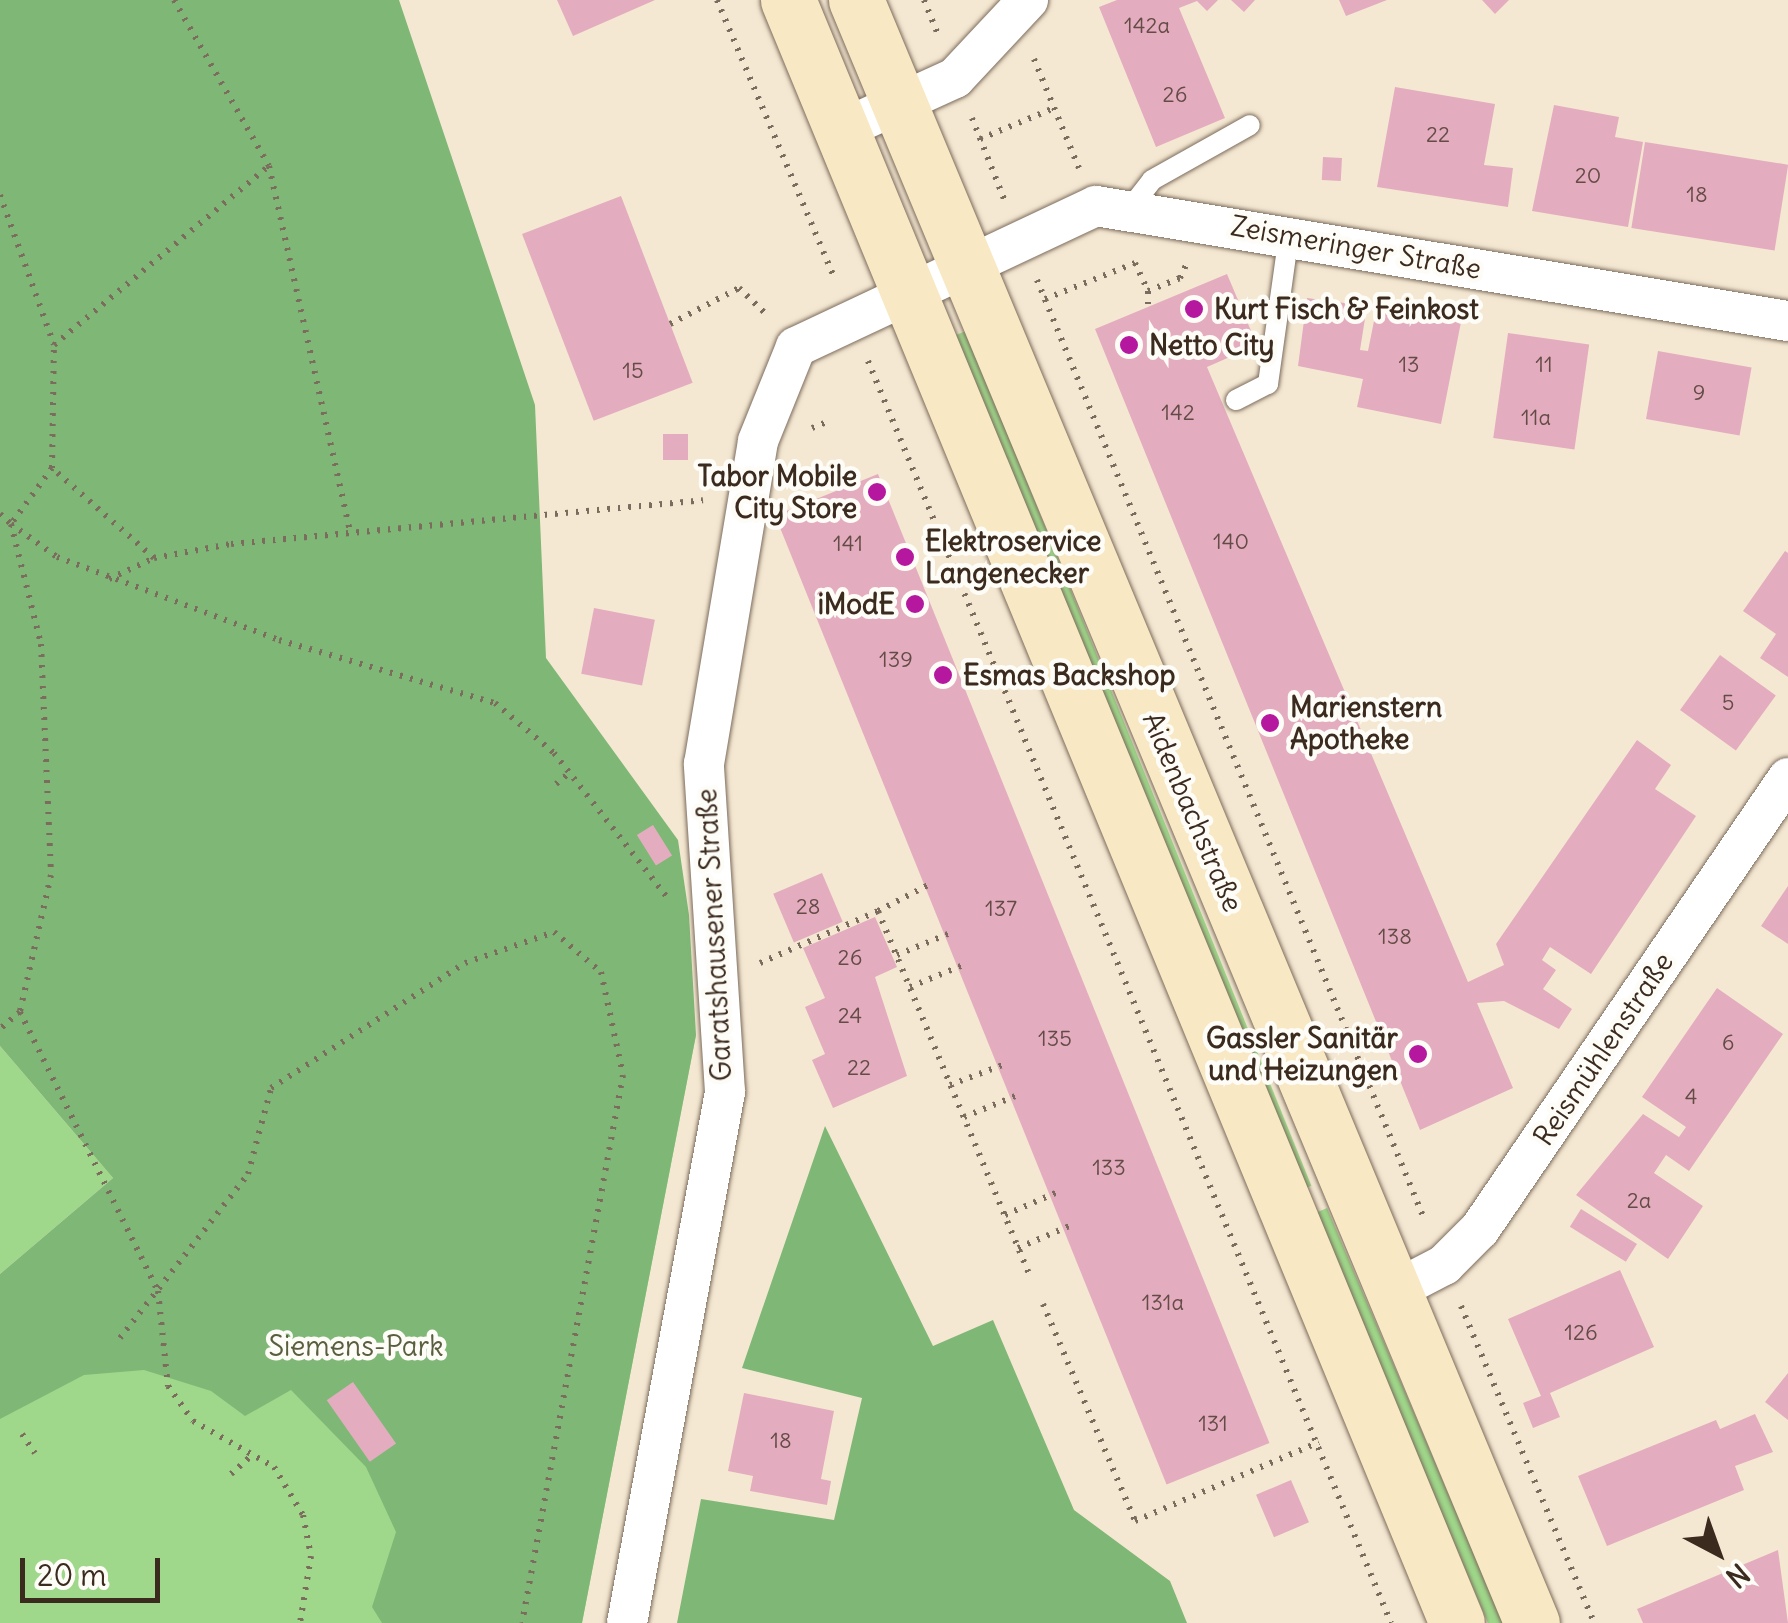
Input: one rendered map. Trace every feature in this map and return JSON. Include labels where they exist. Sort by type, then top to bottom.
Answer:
[{"type":"street","name":"Aidenbachstraße","points":[[788,0],[843,128],[936,275],[1392,1292],[1532,1623]]},
{"type":"street","name":"Aidenbachstraße","points":[[856,0],[900,106],[936,275],[1457,1623]]},
{"type":"street","points":[[843,128],[900,106],[955,78],[1021,7]]},
{"type":"street","name":"Zeismeringer Straße","points":[[936,275],[1019,236],[1112,208],[1289,234],[1788,321]]},
{"type":"street","name":"Garatshausener Straße","points":[[627,1623],[724,1092],[708,930],[718,848],[704,764],[749,496],[772,389],[796,347],[936,275]]},
{"type":"street","name":"Reismühlenstraße","points":[[1392,1292],[1444,1265],[1480,1229],[1788,778]]},
{"type":"lane","points":[[1112,208],[1152,180],[1250,125]]},
{"type":"lane","points":[[1236,400],[1268,384],[1289,234]]},
{"type":"path","points":[[174,0],[269,166],[350,532]]},
{"type":"path","points":[[717,0],[1391,1623]]},
{"type":"path","points":[[924,0],[1594,1623]]},
{"type":"path","points":[[1021,7],[1054,108],[1112,208]]},
{"type":"path","points":[[980,140],[1054,108]]},
{"type":"path","points":[[54,346],[269,166]]},
{"type":"path","points":[[0,195],[54,346],[52,468],[11,524]]},
{"type":"path","points":[[1148,291],[1180,278],[1200,222]]},
{"type":"path","points":[[1045,299],[1134,263],[1148,291],[1148,306]]},
{"type":"path","points":[[670,324],[739,288],[765,312]]},
{"type":"path","points":[[52,468],[154,558]]},
{"type":"path","points":[[107,580],[154,558],[350,532],[749,496]]},
{"type":"path","points":[[0,514],[107,580],[495,703],[569,772],[692,928],[708,930]]},
{"type":"path","points":[[0,1029],[20,1012],[51,874],[48,727],[41,644],[11,524]]},
{"type":"path","points":[[556,784],[569,772]]},
{"type":"path","points":[[713,983],[930,884]]},
{"type":"path","points":[[878,911],[1030,1277]]},
{"type":"path","points":[[120,1338],[248,1174],[271,1088],[483,957],[554,932],[601,972],[624,1075],[522,1623]]},
{"type":"path","points":[[897,955],[950,933]]},
{"type":"path","points":[[910,987],[963,966]]},
{"type":"path","points":[[20,1012],[158,1292],[168,1386],[193,1421],[274,1466],[303,1514],[312,1556],[300,1623]]},
{"type":"path","points":[[950,1085],[1005,1064]]},
{"type":"path","points":[[964,1117],[1018,1096]]},
{"type":"path","points":[[1005,1215],[1058,1192]]},
{"type":"path","points":[[1018,1248],[1072,1225]]},
{"type":"path","points":[[1043,1304],[1135,1521],[1319,1442]]},
{"type":"path","points":[[22,1434],[35,1453]]},
{"type":"path","points":[[231,1474],[250,1458]]},
{"type":"green space","points":[[0,0],[399,0],[535,405],[546,658],[678,840],[689,915],[696,1035],[582,1623],[382,1623],[372,1607],[396,1532],[366,1467],[291,1390],[245,1416],[211,1391],[144,1370],[84,1375],[0,1419],[0,1274],[113,1178],[0,1046]]},
{"type":"green space","points":[[966,331],[1311,1186],[1297,1191],[952,337]]},
{"type":"green space","name":"Siemens-Park","points":[[696,1035],[582,1623],[0,1623],[0,1298]]},
{"type":"green space","points":[[0,1046],[113,1178],[0,1274]]},
{"type":"green space","points":[[825,1126],[933,1346],[993,1320],[1074,1510],[1170,1581],[1187,1623],[677,1623],[701,1499],[834,1520],[862,1398],[742,1368]]},
{"type":"green space","points":[[1327,1208],[1503,1622],[1488,1623],[1314,1213]]},
{"type":"building","points":[[557,0],[655,0],[573,36]]},
{"type":"building","points":[[1117,0],[1218,0],[1207,11],[1197,1],[1179,8],[1225,118],[1156,147],[1099,7]]},
{"type":"building","points":[[1231,0],[1255,0],[1244,12]]},
{"type":"building","points":[[1339,0],[1387,0],[1346,16]]},
{"type":"building","points":[[1482,0],[1509,0],[1495,14]]},
{"type":"building","points":[[1395,87],[1495,104],[1484,165],[1513,168],[1508,207],[1377,187]]},
{"type":"building","points":[[1554,105],[1619,117],[1615,137],[1643,142],[1628,227],[1532,211]]},
{"type":"building","points":[[1645,142],[1788,165],[1775,251],[1631,228]]},
{"type":"building","points":[[1323,157],[1342,158],[1341,181],[1322,180]]},
{"type":"building","points":[[621,196],[693,383],[594,421],[522,234]]},
{"type":"building","points":[[1227,274],[1257,345],[1207,367],[1468,982],[1504,965],[1496,944],[1637,740],[1671,765],[1655,789],[1696,816],[1591,974],[1550,947],[1542,960],[1556,970],[1543,989],[1572,1009],[1559,1029],[1504,1001],[1477,1003],[1513,1088],[1420,1130],[1095,329]]},
{"type":"building","points":[[1307,298],[1367,306],[1360,350],[1368,351],[1378,301],[1462,317],[1441,424],[1357,407],[1363,379],[1298,366]]},
{"type":"building","points":[[1508,333],[1589,344],[1574,449],[1493,438]]},
{"type":"building","points":[[1658,351],[1752,367],[1740,435],[1646,419]]},
{"type":"building","points":[[663,434],[688,434],[688,460],[663,460]]},
{"type":"building","points":[[878,474],[1269,1443],[1167,1484],[775,516]]},
{"type":"building","points":[[1785,551],[1788,677],[1760,658],[1776,634],[1743,611]]},
{"type":"building","points":[[594,608],[655,620],[642,686],[581,674]]},
{"type":"building","points":[[1720,655],[1776,696],[1736,751],[1680,710]]},
{"type":"building","points":[[653,825],[672,856],[656,866],[637,835]]},
{"type":"building","points":[[822,873],[843,922],[794,942],[773,894]]},
{"type":"building","points":[[1788,886],[1788,944],[1761,926]]},
{"type":"building","points":[[875,917],[897,967],[875,977],[907,1076],[833,1108],[812,1060],[825,1054],[805,1007],[825,998],[803,948]]},
{"type":"building","points":[[1717,988],[1783,1034],[1689,1171],[1666,1155],[1654,1173],[1703,1206],[1668,1259],[1576,1195],[1643,1114],[1679,1137],[1686,1127],[1642,1097]]},
{"type":"building","points":[[1581,1209],[1637,1244],[1626,1262],[1570,1227]]},
{"type":"building","points":[[1620,1270],[1654,1347],[1550,1393],[1560,1417],[1533,1428],[1523,1403],[1541,1396],[1508,1319]]},
{"type":"building","points":[[1788,1373],[1788,1420],[1765,1402]]},
{"type":"building","points":[[353,1382],[396,1443],[370,1462],[327,1400]]},
{"type":"building","points":[[744,1393],[834,1411],[821,1479],[831,1481],[827,1505],[750,1491],[753,1476],[728,1471]]},
{"type":"building","points":[[1755,1414],[1773,1452],[1735,1466],[1744,1490],[1607,1546],[1578,1476],[1716,1420],[1720,1429]]},
{"type":"building","points":[[1291,1480],[1309,1522],[1274,1537],[1256,1495]]},
{"type":"building","points":[[1778,1550],[1788,1623],[1643,1623],[1637,1609]]},
{"type":"place","name":"Kurt Fisch & Feinkost","points":[[1194,309]]},
{"type":"place","name":"Netto City","points":[[1129,345]]},
{"type":"place","name":"Tabor Mobile City Store","points":[[877,492]]},
{"type":"place","name":"Elektroservice Langenecker","points":[[905,557]]},
{"type":"place","name":"iModE","points":[[915,604]]},
{"type":"place","name":"Esmas Backshop","points":[[943,675]]},
{"type":"place","name":"Marienstern Apotheke","points":[[1270,723]]},
{"type":"place","name":"Gassler Sanitär und Heizungen","points":[[1418,1054]]}]
